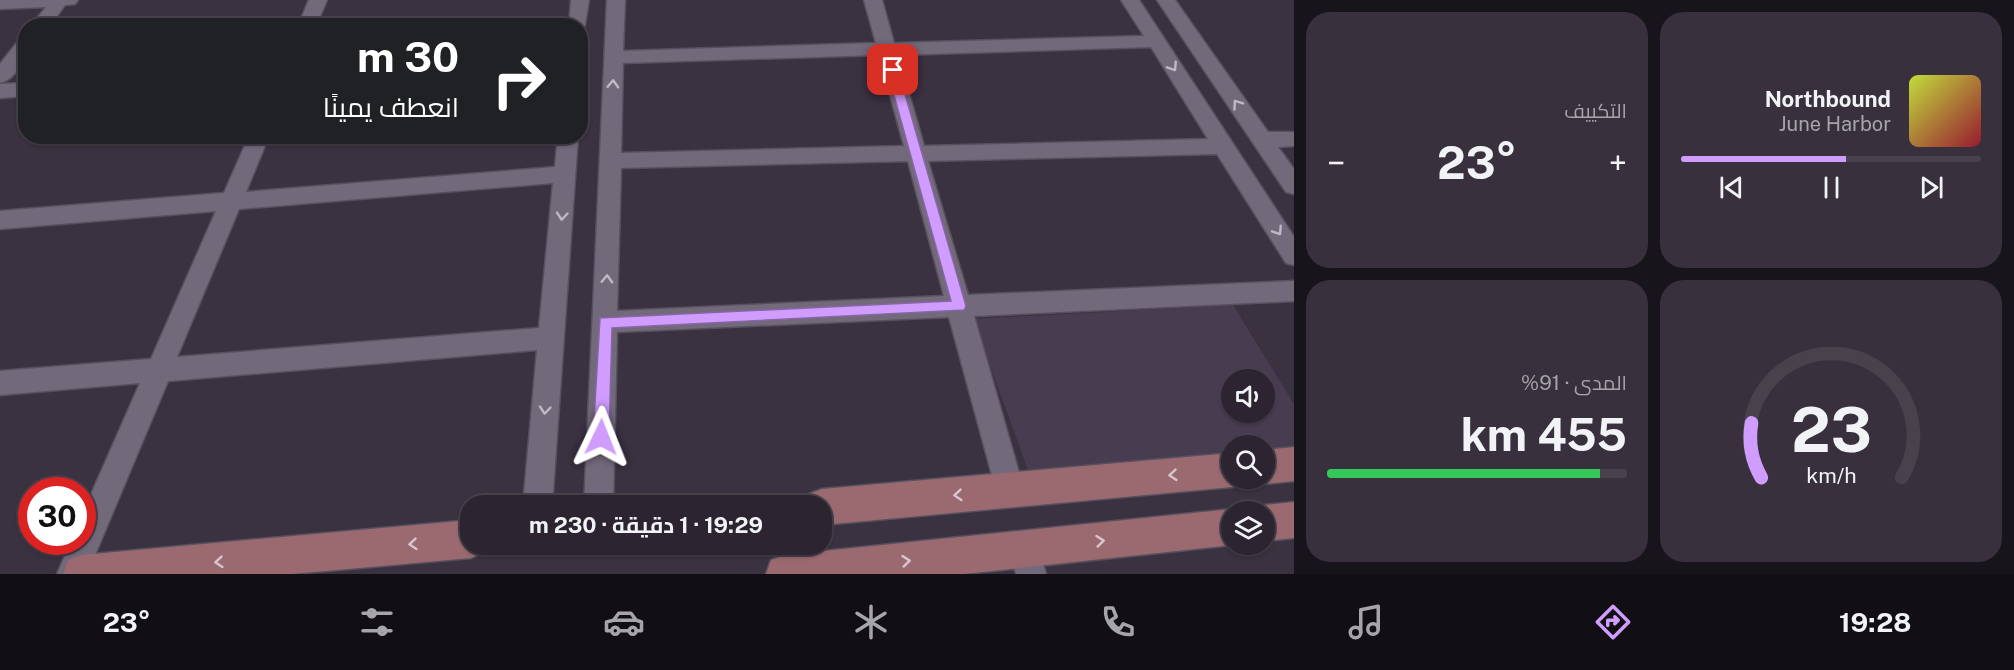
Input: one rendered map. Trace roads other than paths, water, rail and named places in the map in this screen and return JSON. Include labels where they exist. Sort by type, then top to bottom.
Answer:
[{"type":"main road","points":[[1275,466],[1294,464]]},
{"type":"main road","points":[[832,506],[1221,471]]},
{"type":"main road","points":[[1275,522],[1294,520]]},
{"type":"main road","points":[[785,574],[1027,562],[1221,529]]},
{"type":"main road","points":[[82,574],[460,540]]},
{"type":"street","points":[[46,18],[60,0]]},
{"type":"street","points":[[0,4],[69,0]]},
{"type":"street","points":[[310,18],[318,0]]},
{"type":"street","points":[[579,18],[580,0]]},
{"type":"street","points":[[598,495],[616,0]]},
{"type":"street","points":[[873,0],[1010,490]]},
{"type":"street","points":[[1130,0],[1294,256]]},
{"type":"street","points":[[1166,0],[1294,186]]},
{"type":"street","points":[[614,57],[1156,41]]},
{"type":"street","points":[[0,77],[18,54]]},
{"type":"street","points":[[0,91],[18,90]]},
{"type":"street","points":[[1262,140],[1294,139]]},
{"type":"street","points":[[72,574],[257,144]]},
{"type":"street","points":[[538,495],[567,144]]},
{"type":"street","points":[[611,161],[1223,146]]},
{"type":"street","points":[[0,220],[565,174]]},
{"type":"street","points":[[605,322],[1294,291]]},
{"type":"street","points":[[0,383],[551,338]]}]
